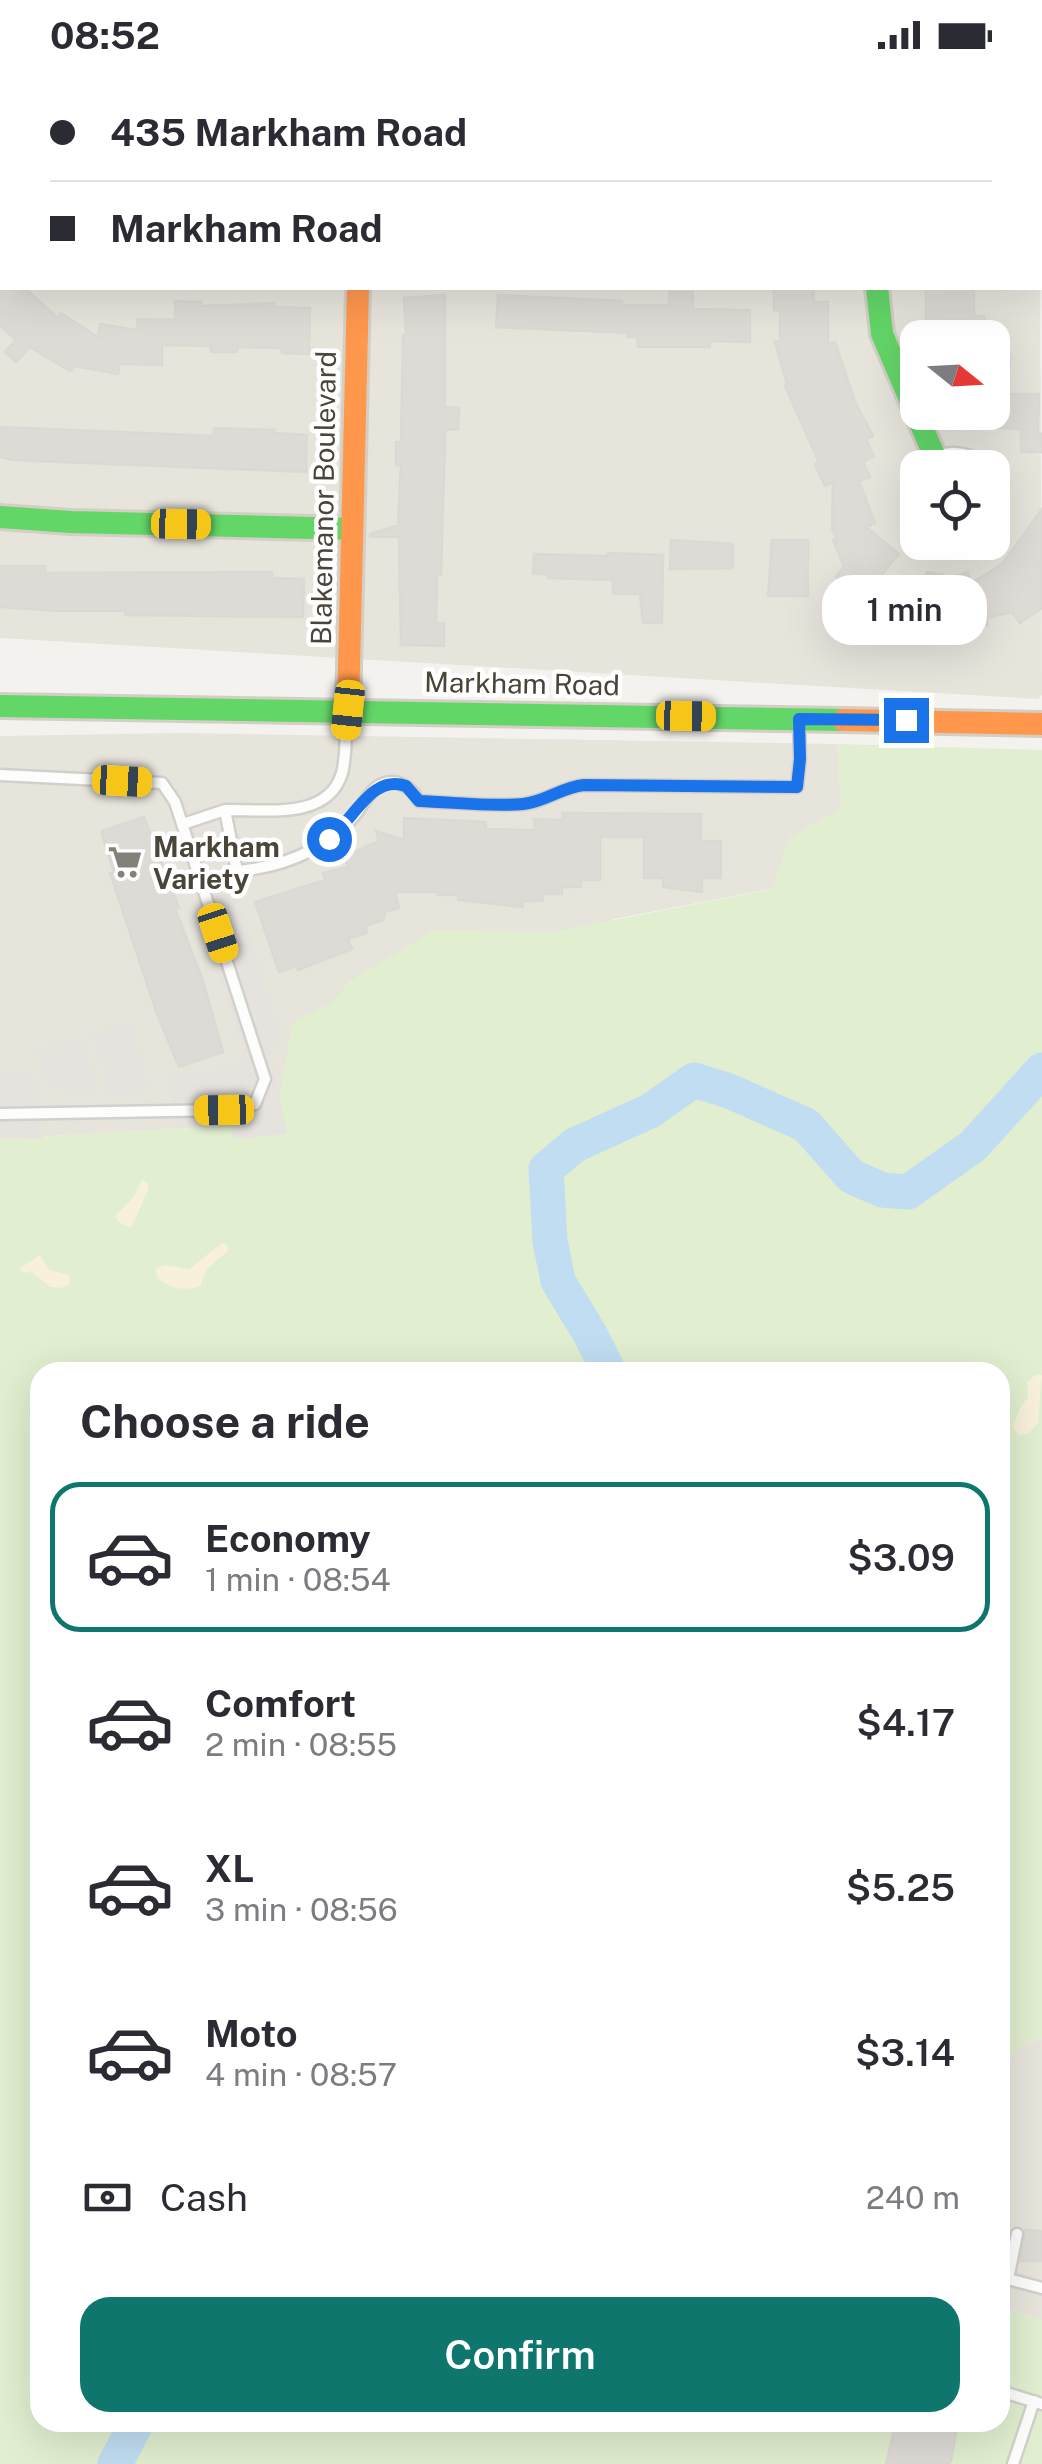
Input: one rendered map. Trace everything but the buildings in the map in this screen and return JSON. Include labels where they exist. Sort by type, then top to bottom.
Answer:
[{"type":"main road","name":"Blakemanor Boulevard","points":[[348,710],[358,290]]},
{"type":"main road","points":[[876,290],[882,334],[927,450]]},
{"type":"main road","points":[[0,516],[71,522],[352,529]]},
{"type":"main road","name":"Markham Road","points":[[0,706],[1042,724]]},
{"type":"lane","points":[[182,824],[226,810],[311,807],[332,793],[342,772],[348,710]]},
{"type":"lane","points":[[226,810],[238,870],[275,865],[315,848],[350,821],[373,790],[388,783],[406,786],[419,801],[511,804],[532,802],[584,785],[797,787],[799,719]]},
{"type":"lane","points":[[0,775],[162,783],[176,802],[265,1079],[254,1104],[224,1110],[0,1114]]},
{"type":"lane","points":[[1010,2269],[1017,2234]]},
{"type":"lane","points":[[1010,2280],[1042,2288]]},
{"type":"lane","points":[[1010,2395],[1038,2402],[1014,2464]]},
{"type":"shaded area","points":[[0,290],[1040,290],[1042,695],[1038,699],[0,638]]},
{"type":"shaded area","points":[[182,733],[837,744],[847,874],[614,919],[276,1123],[0,1139],[0,736]]},
{"type":"shaded area","points":[[209,805],[282,1041],[270,1046],[287,1134],[234,1139],[231,1122],[173,1124],[170,1076],[247,1066],[170,816]]},
{"type":"shaded area","points":[[131,1023],[149,1088],[110,1098],[93,1033]]},
{"type":"shaded area","points":[[82,1037],[99,1091],[50,1089],[36,1050]]},
{"type":"shaded area","points":[[33,1074],[42,1139],[0,1138],[0,1075]]},
{"type":"shaded area","points":[[1042,2038],[1042,2320],[1010,2309],[1010,2058],[1018,2048]]},
{"type":"green space","points":[[837,744],[1042,750],[1042,2038],[1018,2048],[1010,2058],[1010,1362],[30,1362],[30,2432],[1010,2432],[1010,2309],[1042,2320],[1042,2464],[0,2464],[0,1139],[275,1123],[292,1023],[333,1002],[348,982],[434,930],[553,932],[771,889],[790,837],[842,808]]},
{"type":"sand","points":[[142,1180],[149,1188],[131,1228],[115,1216],[133,1198]]},
{"type":"sand","points":[[222,1243],[227,1244],[228,1251],[207,1269],[200,1286],[177,1288],[157,1278],[156,1268],[165,1265],[189,1269]]},
{"type":"sand","points":[[40,1255],[50,1270],[70,1275],[69,1284],[50,1287],[32,1272],[19,1269]]},
{"type":"sand","points":[[1036,1374],[1042,1375],[1038,1423],[1028,1434],[1019,1435],[1013,1427],[1028,1397],[1027,1382]]},
{"type":"waterway","points":[[604,1362],[558,1281],[550,1241],[546,1169],[575,1145],[650,1111],[694,1080],[806,1125],[851,1176],[882,1190],[908,1192],[973,1146],[1042,1070]]},
{"type":"waterway","points":[[115,2464],[132,2432]]},
{"type":"traffic: fast","points":[[877,290],[882,334],[932,450]]},
{"type":"traffic: fast","points":[[0,517],[352,529]]},
{"type":"traffic: fast","points":[[0,706],[843,720]]},
{"type":"traffic: slow","points":[[348,710],[358,290]]},
{"type":"traffic: slow","points":[[843,720],[1042,724]]},
{"type":"place","name":"Markham Variety","points":[[125,862]]},
{"type":"route","points":[[329,839],[350,821],[373,790],[388,783],[406,786],[419,801],[511,804],[532,802],[584,785],[797,787],[799,719],[906,720]]}]
